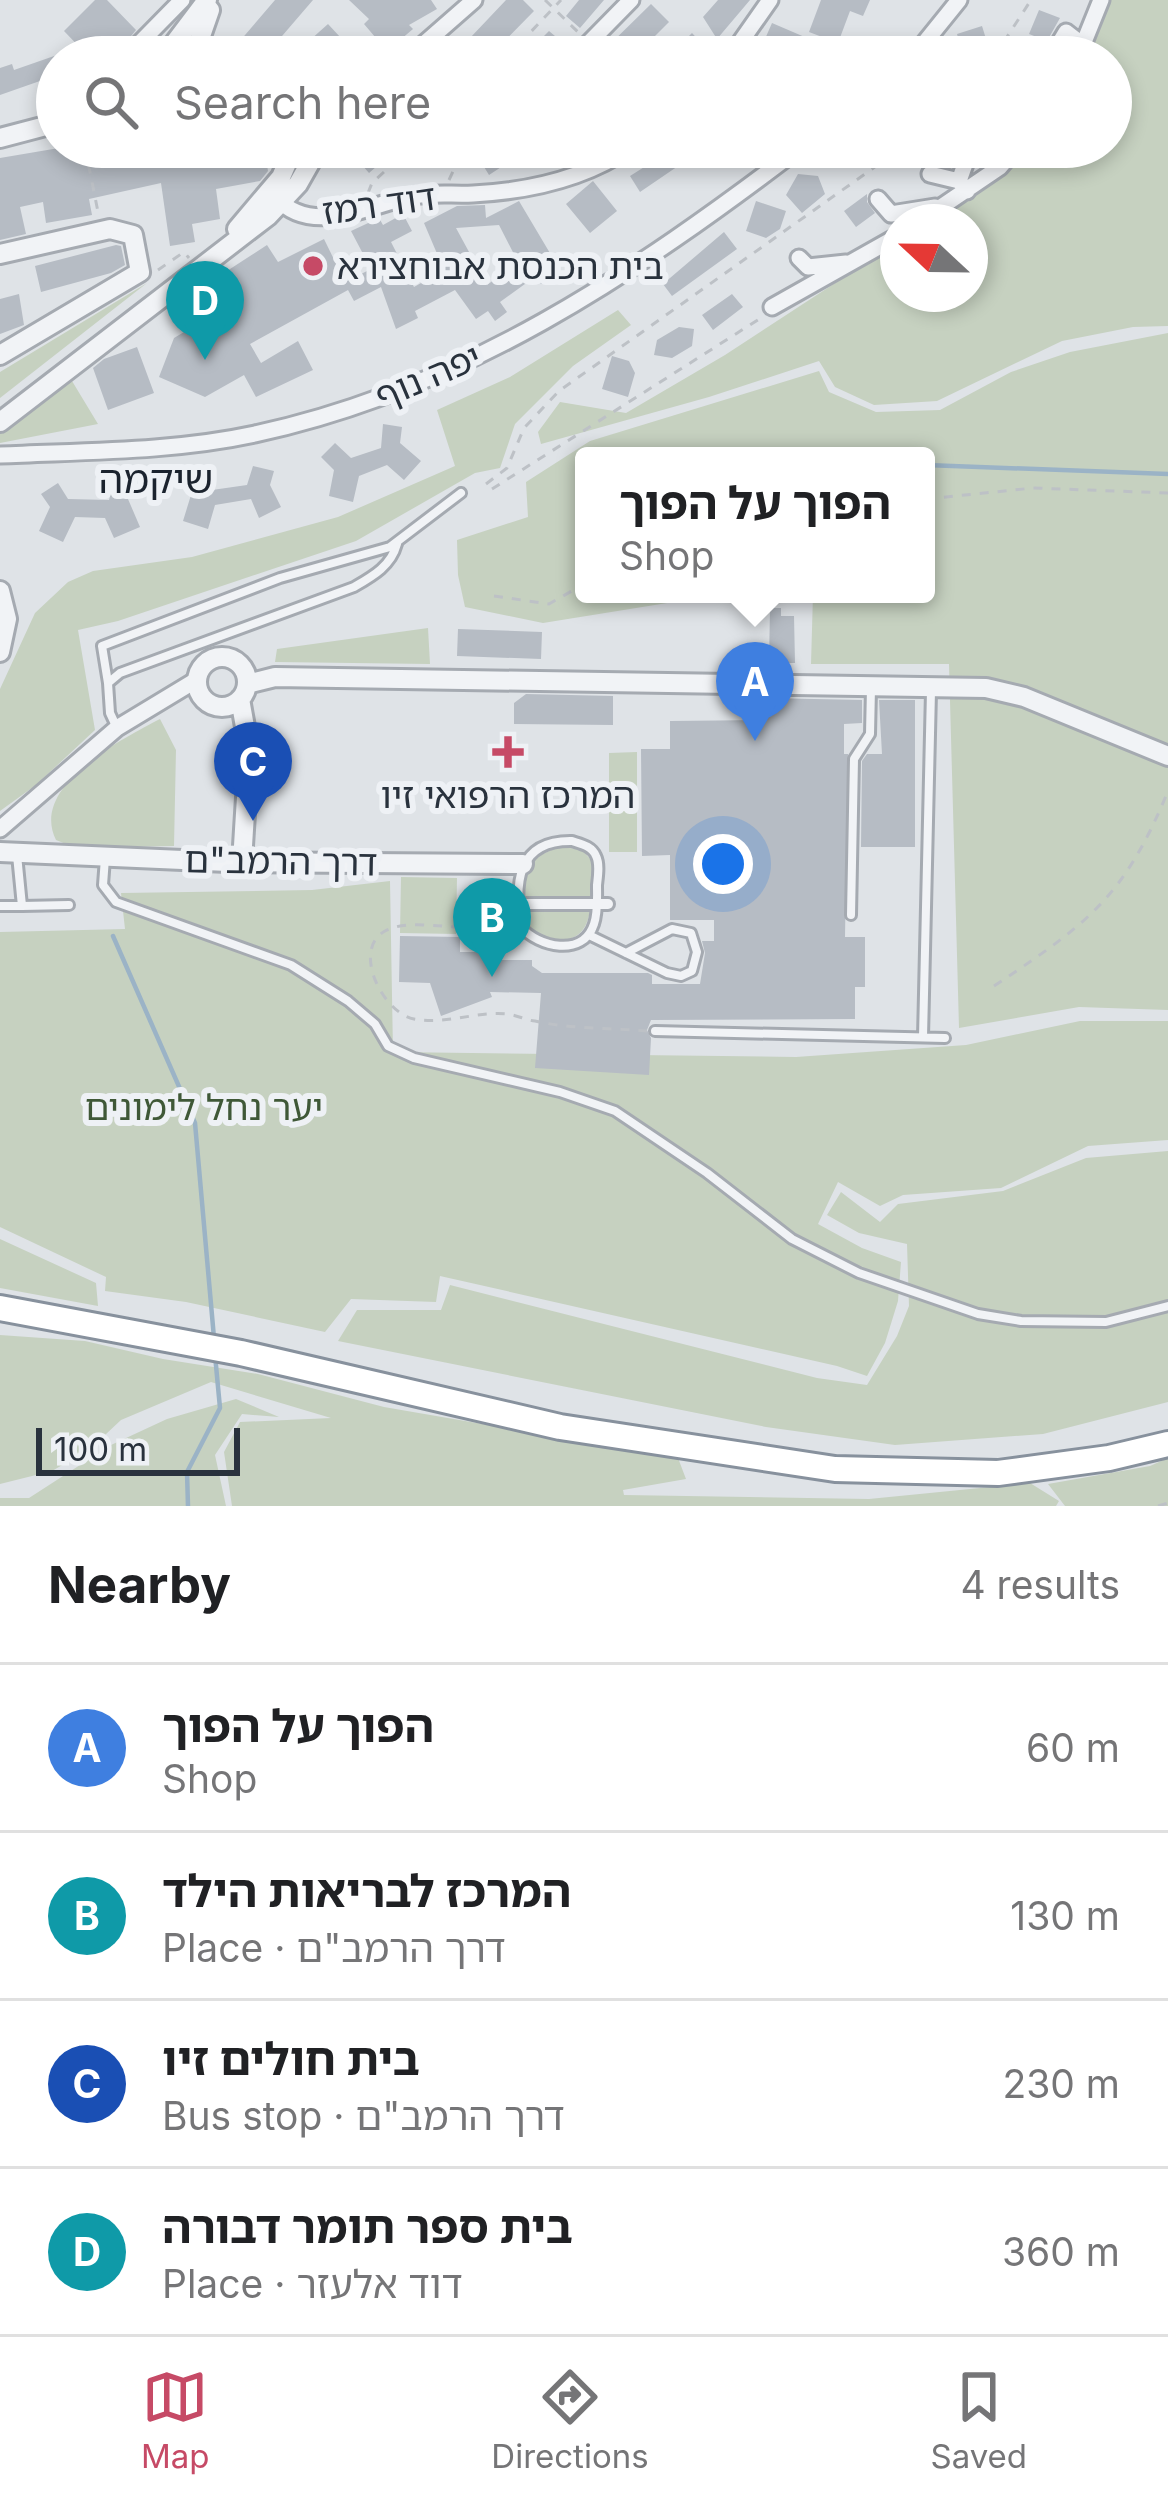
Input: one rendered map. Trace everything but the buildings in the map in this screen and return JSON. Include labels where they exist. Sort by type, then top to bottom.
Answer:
[{"type":"highway","points":[[0,1309],[241,1352],[560,1427],[836,1468],[998,1473],[1109,1458],[1168,1444]]},
{"type":"street","points":[[147,36],[182,0]]},
{"type":"street","points":[[179,36],[211,0]]},
{"type":"street","points":[[199,36],[211,0]]},
{"type":"street","points":[[433,36],[474,0]]},
{"type":"street","points":[[596,36],[631,0]]},
{"type":"street","points":[[745,36],[770,0]]},
{"type":"street","points":[[930,36],[959,0]]},
{"type":"street","points":[[1087,36],[1101,0]]},
{"type":"street","points":[[0,138],[36,129]]},
{"type":"street","points":[[276,198],[288,168]]},
{"type":"street","points":[[0,422],[203,263],[298,184],[308,168]]},
{"type":"street","name":"דוד רמז","points":[[276,198],[309,215],[361,212],[410,196],[542,184],[595,168]]},
{"type":"street","name":"יפה נוף","points":[[0,455],[203,442],[255,434],[362,405],[472,360],[580,304],[771,168]]},
{"type":"street","points":[[963,186],[966,168]]},
{"type":"street","points":[[946,204],[963,186],[998,168]]},
{"type":"street","points":[[930,174],[963,186]]},
{"type":"street","points":[[878,199],[882,204]]},
{"type":"street","points":[[0,254],[110,229],[133,235],[140,272],[0,356]]},
{"type":"street","points":[[772,307],[880,247]]},
{"type":"street","points":[[799,258],[808,267],[855,262]]},
{"type":"street","points":[[0,591],[7,619],[0,652]]},
{"type":"street","points":[[0,829],[117,728],[156,702],[199,686],[212,659],[229,658],[249,749],[235,862]]},
{"type":"street","points":[[199,686],[209,703],[275,677],[986,688],[1024,697],[1168,755]]},
{"type":"street","name":"דרך הרמב\"ם","points":[[8,853],[235,862],[523,864]]},
{"type":"street","points":[[520,904],[602,904]]},
{"type":"lane","points":[[117,728],[110,713],[102,646],[280,578],[397,542],[460,493]]},
{"type":"lane","points":[[108,683],[120,674],[355,587],[379,572],[394,554],[397,542]]},
{"type":"lane","points":[[851,915],[854,759],[870,734],[871,687]]},
{"type":"lane","points":[[923,1037],[932,688]]},
{"type":"lane","points":[[548,843],[584,844],[596,854],[602,904],[589,934],[565,946],[538,942],[521,927],[523,864],[548,843]]},
{"type":"lane","points":[[8,853],[22,906]]},
{"type":"lane","points":[[100,857],[103,886],[116,902],[291,965],[348,1001],[375,1024],[388,1046],[414,1058],[560,1092],[615,1111],[832,1262],[978,1314],[1021,1321],[1106,1322],[1168,1306]]},
{"type":"lane","points":[[0,906],[69,905]]},
{"type":"lane","points":[[589,934],[626,953],[667,974],[681,976],[692,970],[697,944],[691,933],[672,929],[626,953]]},
{"type":"lane","points":[[655,1031],[944,1038]]},
{"type":"path","points":[[545,0],[582,36]]},
{"type":"path","points":[[527,36],[561,0]]},
{"type":"path","points":[[1008,36],[1031,0]]},
{"type":"path","points":[[89,168],[101,231]]},
{"type":"path","points":[[361,212],[372,183],[388,168]]},
{"type":"path","points":[[446,195],[455,168]]},
{"type":"path","points":[[486,484],[507,468],[524,428],[559,391],[873,168]]},
{"type":"path","points":[[140,272],[152,274],[184,252],[203,263]]},
{"type":"path","points":[[492,489],[762,319],[772,307]]},
{"type":"path","points":[[935,498],[1033,488],[1168,493]]},
{"type":"path","points":[[494,596],[549,604],[575,589]]},
{"type":"path","points":[[994,986],[1054,948],[1102,905],[1135,860],[1168,791]]},
{"type":"path","points":[[460,927],[401,926],[382,932],[378,939],[370,966],[373,980],[410,1019],[510,1014],[536,1022],[655,1031]]},
{"type":"path","points":[[1158,1506],[1168,1503]]},
{"type":"green space","points":[[1098,0],[1168,0],[1168,326],[1133,327],[1062,341],[937,401],[874,405],[835,387],[819,361],[541,444],[538,432],[560,402],[626,413],[880,254],[880,312],[988,312],[988,204],[958,204],[994,168],[1132,168],[1132,36],[1082,36]]},
{"type":"green space","points":[[147,283],[0,398],[0,372]]},
{"type":"green space","points":[[618,310],[631,325],[573,366],[515,424],[500,468],[475,473],[356,541],[118,621],[78,630],[95,730],[0,811],[0,689],[35,613],[68,582],[93,571],[192,557],[338,517],[455,466],[437,410],[510,377]]},
{"type":"green space","points":[[1168,333],[1168,1010],[1079,1007],[959,1028],[949,664],[811,664],[813,603],[935,603],[935,447],[581,447],[819,371],[829,392],[876,412],[940,410],[1011,372],[1070,352]]},
{"type":"green space","points":[[72,381],[98,424],[0,443],[0,433]]},
{"type":"green space","points":[[575,451],[575,603],[667,603],[543,623],[465,607],[457,540],[528,517],[526,482]]},
{"type":"green space","points":[[428,628],[430,664],[275,662],[277,649]]},
{"type":"green space","points":[[160,719],[176,750],[174,846],[76,848],[56,840],[51,820],[67,783],[103,752]]},
{"type":"green space","points":[[637,752],[637,852],[609,852],[609,753]]},
{"type":"green space","points":[[559,846],[582,850],[593,862],[587,923],[570,939],[535,934],[526,918],[524,899],[531,860]]},
{"type":"green space","points":[[401,877],[457,878],[456,934],[400,933]]},
{"type":"green space","name":"יער נחל לימונים","points":[[390,881],[393,1052],[796,1057],[966,1045],[1080,1021],[1168,1021],[1168,1140],[1088,1146],[1001,1188],[903,1195],[880,1206],[838,1182],[818,1224],[901,1262],[898,1301],[885,1343],[867,1376],[440,1276],[436,1302],[351,1299],[325,1332],[186,1302],[105,1291],[106,1277],[0,1227],[0,932],[125,929],[121,893],[312,890]]},
{"type":"green space","points":[[1168,1151],[1168,1402],[1043,1434],[895,1445],[766,1427],[338,1341],[357,1310],[441,1310],[450,1285],[817,1378],[867,1385],[909,1306],[907,1244],[859,1233],[827,1215],[841,1192],[880,1222],[898,1204],[1003,1191],[1086,1158]]},
{"type":"green space","points":[[0,1239],[96,1283],[98,1306],[0,1288]]},
{"type":"green space","points":[[0,1335],[85,1341],[258,1374],[384,1407],[678,1458],[686,1479],[623,1490],[624,1495],[869,1499],[1030,1483],[1059,1501],[1056,1506],[232,1506],[224,1452],[240,1422],[331,1418],[211,1382],[121,1420],[90,1449],[52,1471],[0,1484]]},
{"type":"green space","points":[[236,1399],[279,1417],[242,1414],[215,1455],[226,1506],[0,1506],[0,1498],[29,1498],[111,1445],[167,1419]]},
{"type":"green space","points":[[1168,1458],[1168,1506],[1065,1506],[1048,1484],[1150,1466]]},
{"type":"waterway","points":[[935,465],[1168,474]]},
{"type":"waterway","points":[[113,936],[195,1123],[214,1338]]},
{"type":"waterway","points":[[188,1506],[187,1472],[220,1408],[215,1355]]},
{"type":"place","name":"בית הכנסת אבוחצירא","points":[[313,266]]},
{"type":"place","name":"בית ספר תומר דבורה","points":[[205,360]]},
{"type":"place","name":"הפוך על הפוך","points":[[755,741]]},
{"type":"place","name":"המרכז הרפואי זיו","points":[[508,752]]},
{"type":"place","name":"בית חולים זיו","points":[[253,821]]},
{"type":"place","name":"המרכז לבריאות הילד","points":[[492,977]]},
{"type":"district","name":"שיקמה","points":[[156,479]]}]
